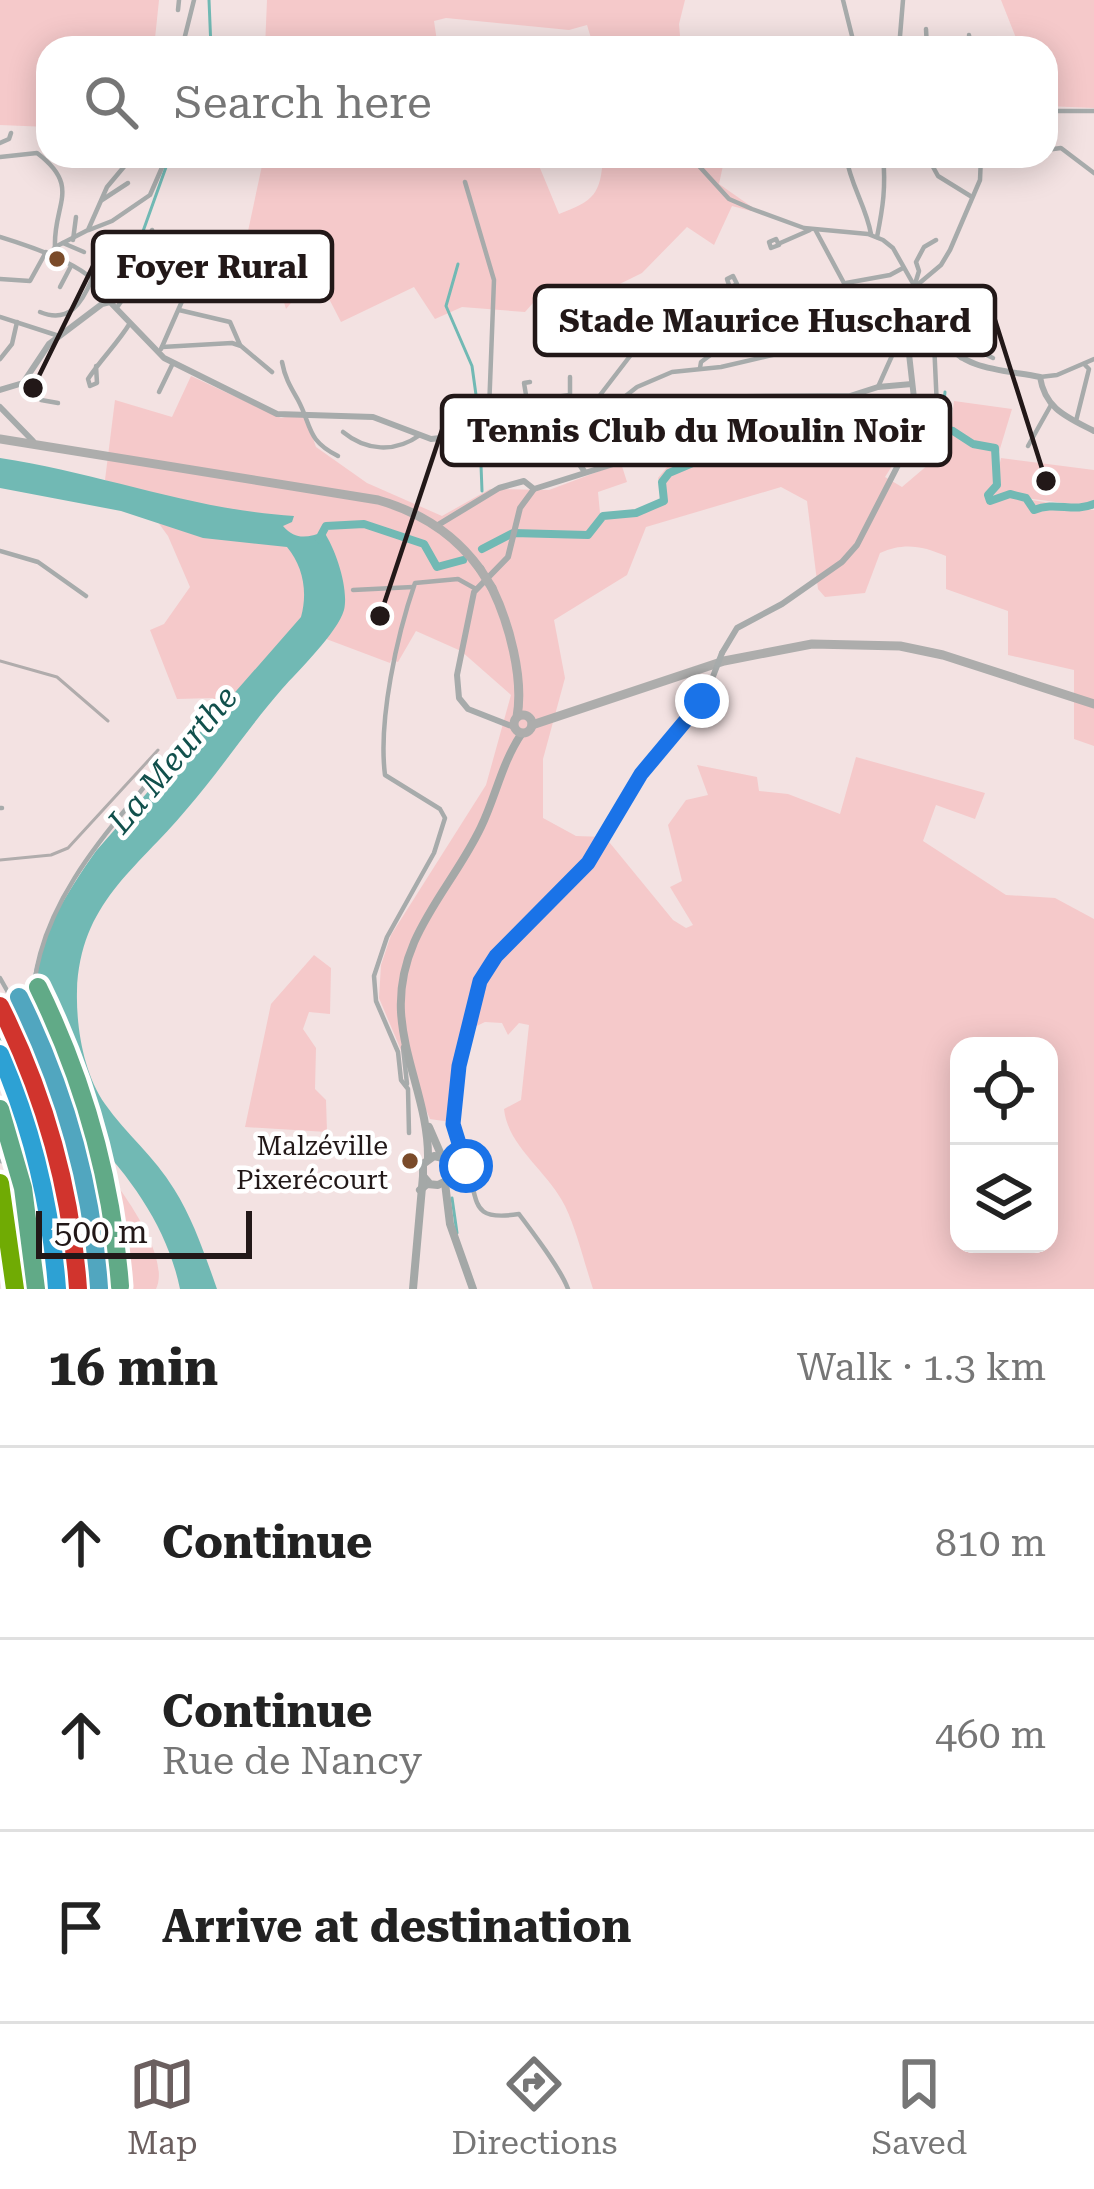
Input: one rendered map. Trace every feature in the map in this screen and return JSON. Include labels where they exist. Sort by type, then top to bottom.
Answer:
[{"type":"main road","points":[[0,439],[357,495],[398,506],[460,545],[492,588],[510,641],[521,723],[483,823],[416,934],[405,968],[401,1012],[429,1136],[428,1159],[422,1167],[436,1180],[473,1289]]},
{"type":"main road","points":[[521,723],[724,661],[812,644],[856,643],[943,655],[1094,704]]},
{"type":"main road","points":[[429,1136],[446,1160]]},
{"type":"main road","points":[[428,1159],[446,1160]]},
{"type":"main road","points":[[413,1289],[419,1191],[436,1180],[446,1160]]},
{"type":"main road","points":[[0,1220],[32,1289]]},
{"type":"street","points":[[178,10],[179,0]]},
{"type":"street","points":[[186,36],[194,0]]},
{"type":"street","points":[[843,0],[853,36]]},
{"type":"street","points":[[900,36],[903,0]]},
{"type":"street","points":[[926,29],[926,36]]},
{"type":"street","points":[[1058,111],[1094,111]]},
{"type":"street","points":[[0,142],[11,133]]},
{"type":"street","points":[[1058,148],[1094,173]]},
{"type":"street","points":[[0,157],[36,153]]},
{"type":"street","points":[[0,279],[30,280],[50,251],[64,196],[59,175],[52,168]]},
{"type":"street","points":[[88,230],[122,168]]},
{"type":"street","points":[[50,251],[112,221],[150,195],[162,168]]},
{"type":"street","points":[[701,168],[735,202],[813,230],[873,234],[892,246],[924,304],[908,316]]},
{"type":"street","points":[[850,168],[873,234]]},
{"type":"street","points":[[873,234],[887,195],[884,168]]},
{"type":"street","points":[[934,168],[938,176],[972,197]]},
{"type":"street","points":[[915,285],[941,266],[982,168]]},
{"type":"street","points":[[465,182],[494,280],[488,436]]},
{"type":"street","points":[[101,200],[128,183]]},
{"type":"street","points":[[73,240],[76,217]]},
{"type":"street","points":[[118,306],[136,280],[152,230]]},
{"type":"street","points":[[778,244],[813,230]]},
{"type":"street","points":[[813,230],[846,283],[862,345]]},
{"type":"street","points":[[0,237],[50,251],[92,278],[105,290],[107,302]]},
{"type":"street","points":[[787,238],[791,253]]},
{"type":"street","points":[[915,285],[916,262],[924,247],[936,240]]},
{"type":"street","points":[[63,243],[84,252]]},
{"type":"street","points":[[60,287],[70,266]]},
{"type":"street","points":[[846,283],[904,268]]},
{"type":"street","points":[[40,312],[55,318],[66,314],[82,302],[92,278]]},
{"type":"street","points":[[614,346],[628,341],[660,353],[719,330],[731,310],[730,288]]},
{"type":"street","points":[[568,1289],[559,1267],[546,1256],[519,1214],[488,1215],[477,1208],[462,1159],[453,1124],[459,1066],[478,987],[496,956],[588,863],[641,774],[702,701],[722,653],[741,625],[776,608],[850,554],[913,429],[908,316],[899,295],[889,297]]},
{"type":"street","points":[[731,310],[752,303],[775,310],[852,298]]},
{"type":"street","points":[[161,351],[183,299]]},
{"type":"street","points":[[962,358],[994,308],[979,299]]},
{"type":"street","points":[[107,302],[118,306],[172,363],[277,414],[373,417],[431,439],[488,436],[577,460]]},
{"type":"street","points":[[0,390],[23,383],[43,350],[107,302]]},
{"type":"street","points":[[698,303],[705,309],[706,336]]},
{"type":"street","points":[[179,310],[230,322],[241,346],[272,372]]},
{"type":"street","points":[[0,317],[59,336]]},
{"type":"street","points":[[682,319],[683,345]]},
{"type":"street","points":[[0,359],[12,344],[17,322]]},
{"type":"street","points":[[96,366],[130,323]]},
{"type":"street","points":[[580,472],[579,428],[584,416],[650,330]]},
{"type":"street","points":[[700,368],[701,362],[720,349],[769,330]]},
{"type":"street","points":[[606,465],[623,398],[663,374],[721,367],[824,343],[896,348],[940,336]]},
{"type":"street","points":[[940,336],[962,358],[1040,376],[1091,363],[1076,422]]},
{"type":"street","points":[[938,408],[940,336]]},
{"type":"street","points":[[978,338],[992,345]]},
{"type":"street","points":[[161,351],[221,342],[241,346]]},
{"type":"street","points":[[970,347],[993,358]]},
{"type":"street","points":[[878,387],[896,348]]},
{"type":"street","points":[[282,362],[286,383],[316,442],[338,456]]},
{"type":"street","points":[[160,393],[172,363]]},
{"type":"street","points":[[1040,376],[1051,405],[1094,431]]},
{"type":"street","points":[[570,377],[570,394],[584,416]]},
{"type":"street","points":[[521,723],[468,709],[456,685],[476,589],[503,564],[523,502],[534,489],[645,454],[745,397],[850,396],[878,387],[913,385]]},
{"type":"street","points":[[533,400],[570,394]]},
{"type":"street","points":[[41,400],[58,403]]},
{"type":"street","points":[[1028,446],[1051,405]]},
{"type":"street","points":[[0,407],[35,442],[65,450]]},
{"type":"street","points":[[616,418],[628,420]]},
{"type":"street","points":[[343,432],[374,448],[394,448],[420,435]]},
{"type":"street","points":[[436,526],[512,483],[527,482],[534,489]]},
{"type":"street","points":[[0,551],[38,562],[86,596]]},
{"type":"street","points":[[407,1084],[401,1080],[398,1052],[376,1001],[373,980],[382,948],[434,853],[445,821],[440,809],[389,780],[384,772],[393,677],[413,587],[418,582],[450,579],[476,589]]},
{"type":"street","points":[[353,590],[413,587]]},
{"type":"street","points":[[26,978],[47,916],[75,869],[196,726]]},
{"type":"street","points":[[0,978],[9,994],[21,993],[22,1006]]},
{"type":"street","points":[[401,1012],[410,1132]]},
{"type":"street","points":[[25,1040],[62,1126]]},
{"type":"street","points":[[0,1045],[13,1076],[21,1163],[0,1161]]},
{"type":"street","points":[[446,1160],[462,1159]]},
{"type":"street","points":[[436,1180],[462,1159]]},
{"type":"street","points":[[0,1207],[18,1202],[20,1216]]},
{"type":"shaded area","points":[[0,0],[159,0],[155,36],[36,36],[36,126],[0,125]]},
{"type":"shaded area","points":[[267,0],[685,0],[680,36],[590,36],[587,25],[569,30],[446,18],[434,21],[436,36],[266,36]]},
{"type":"shaded area","points":[[1001,0],[1094,0],[1094,108],[1058,106],[1058,36],[1015,36]]},
{"type":"shaded area","points":[[261,168],[540,168],[559,214],[593,194],[601,168],[722,168],[719,184],[752,207],[751,211],[732,206],[714,245],[687,227],[642,273],[573,307],[541,294],[525,312],[462,307],[435,319],[414,287],[341,322],[325,291],[300,292],[286,309],[277,279],[276,243],[247,236]]},
{"type":"shaded area","points":[[191,376],[281,418],[304,413],[316,447],[367,483],[442,516],[490,489],[549,490],[621,463],[627,482],[598,492],[600,513],[641,508],[663,497],[658,478],[682,449],[727,414],[763,404],[788,404],[798,398],[828,399],[828,422],[886,426],[875,456],[899,455],[885,477],[902,487],[949,447],[954,401],[1012,409],[999,452],[998,472],[1001,458],[1094,470],[1094,503],[1086,506],[995,494],[1094,510],[1094,746],[1074,739],[1074,670],[1008,655],[1008,611],[946,589],[946,556],[897,547],[880,553],[865,593],[825,597],[818,589],[807,501],[781,487],[646,527],[627,575],[554,620],[565,678],[543,759],[543,818],[576,836],[605,837],[673,920],[686,928],[693,925],[670,887],[682,881],[668,825],[686,800],[708,795],[697,765],[757,777],[759,791],[788,794],[840,814],[856,757],[985,793],[975,819],[936,805],[923,841],[1006,895],[1055,898],[1094,919],[1094,1289],[593,1289],[565,1206],[507,1123],[504,1109],[521,1100],[529,1025],[519,1023],[508,1035],[502,1023],[485,1022],[466,1031],[450,1122],[430,1119],[379,998],[381,965],[391,935],[486,785],[511,695],[461,651],[416,631],[398,662],[390,663],[321,637],[233,718],[213,698],[177,699],[150,630],[164,624],[190,587],[168,536],[141,499],[105,480],[115,400],[172,417]]},
{"type":"shaded area","points":[[314,955],[331,968],[330,1014],[309,1012],[303,1029],[316,1048],[315,1089],[326,1100],[327,1132],[245,1127],[271,1004]]},
{"type":"shaded area","points":[[84,1146],[123,1193],[148,1235],[159,1274],[156,1289],[89,1289],[89,1284],[100,1283],[98,1256],[105,1253],[102,1219],[88,1221],[78,1184],[77,1154]]},
{"type":"water","name":"La Meurthe","points":[[0,458],[220,507],[294,516],[283,526],[297,536],[324,532],[340,570],[345,601],[334,629],[114,890],[88,934],[80,960],[78,1020],[92,1079],[105,1104],[174,1189],[217,1289],[180,1289],[167,1246],[135,1188],[60,1108],[56,1078],[34,1028],[32,981],[47,934],[83,870],[301,617],[303,580],[287,547],[203,538],[121,511],[0,488]]},
{"type":"water","points":[[0,1028],[10,1039],[22,1069],[59,1289],[51,1289],[16,1076]]},
{"type":"waterway","points":[[209,0],[210,36]]},
{"type":"waterway","points":[[118,301],[166,168]]},
{"type":"waterway","points":[[458,264],[446,306],[472,366],[481,431]]},
{"type":"waterway","points":[[941,428],[945,392]]},
{"type":"waterway","points":[[482,549],[513,533],[588,535],[603,516],[636,513],[664,501],[662,482],[669,473],[754,437],[772,422],[779,425],[791,450],[800,453],[826,444],[859,451],[910,429],[953,431],[973,444],[995,448],[997,485],[988,495],[990,501],[1010,494],[1026,498],[1034,510],[1094,504]]},
{"type":"waterway","points":[[480,439],[482,491]]},
{"type":"waterway","points":[[319,539],[326,526],[364,524],[424,544],[437,567],[463,560]]},
{"type":"waterway","points":[[452,1198],[457,1233]]},
{"type":"railway","points":[[0,661],[57,677],[108,721]]},
{"type":"railway","points":[[0,860],[51,855],[68,848],[158,750]]},
{"type":"railway","points":[[0,998],[41,1094],[63,1174]]},
{"type":"transit line","points":[[38,987],[70,1059],[94,1133],[120,1286]]},
{"type":"transit line","points":[[19,997],[74,1138],[90,1212],[99,1288]]},
{"type":"transit line","points":[[0,1006],[53,1143],[69,1215],[78,1289]]},
{"type":"transit line","points":[[0,1054],[39,1169],[57,1289]]},
{"type":"transit line","points":[[0,1109],[23,1188],[36,1289]]},
{"type":"transit line","points":[[0,1183],[15,1289]]},
{"type":"place","name":"Foyer Rural","points":[[33,388]]},
{"type":"place","name":"Stade Maurice Huschard","points":[[1046,481]]},
{"type":"place","name":"Tennis Club du Moulin Noir","points":[[380,616]]},
{"type":"place","name":"Malzéville Pixerécourt","points":[[410,1161]]},
{"type":"route","points":[[466,1166],[453,1124],[459,1066],[480,981],[496,956],[588,863],[641,774],[702,701]]}]
